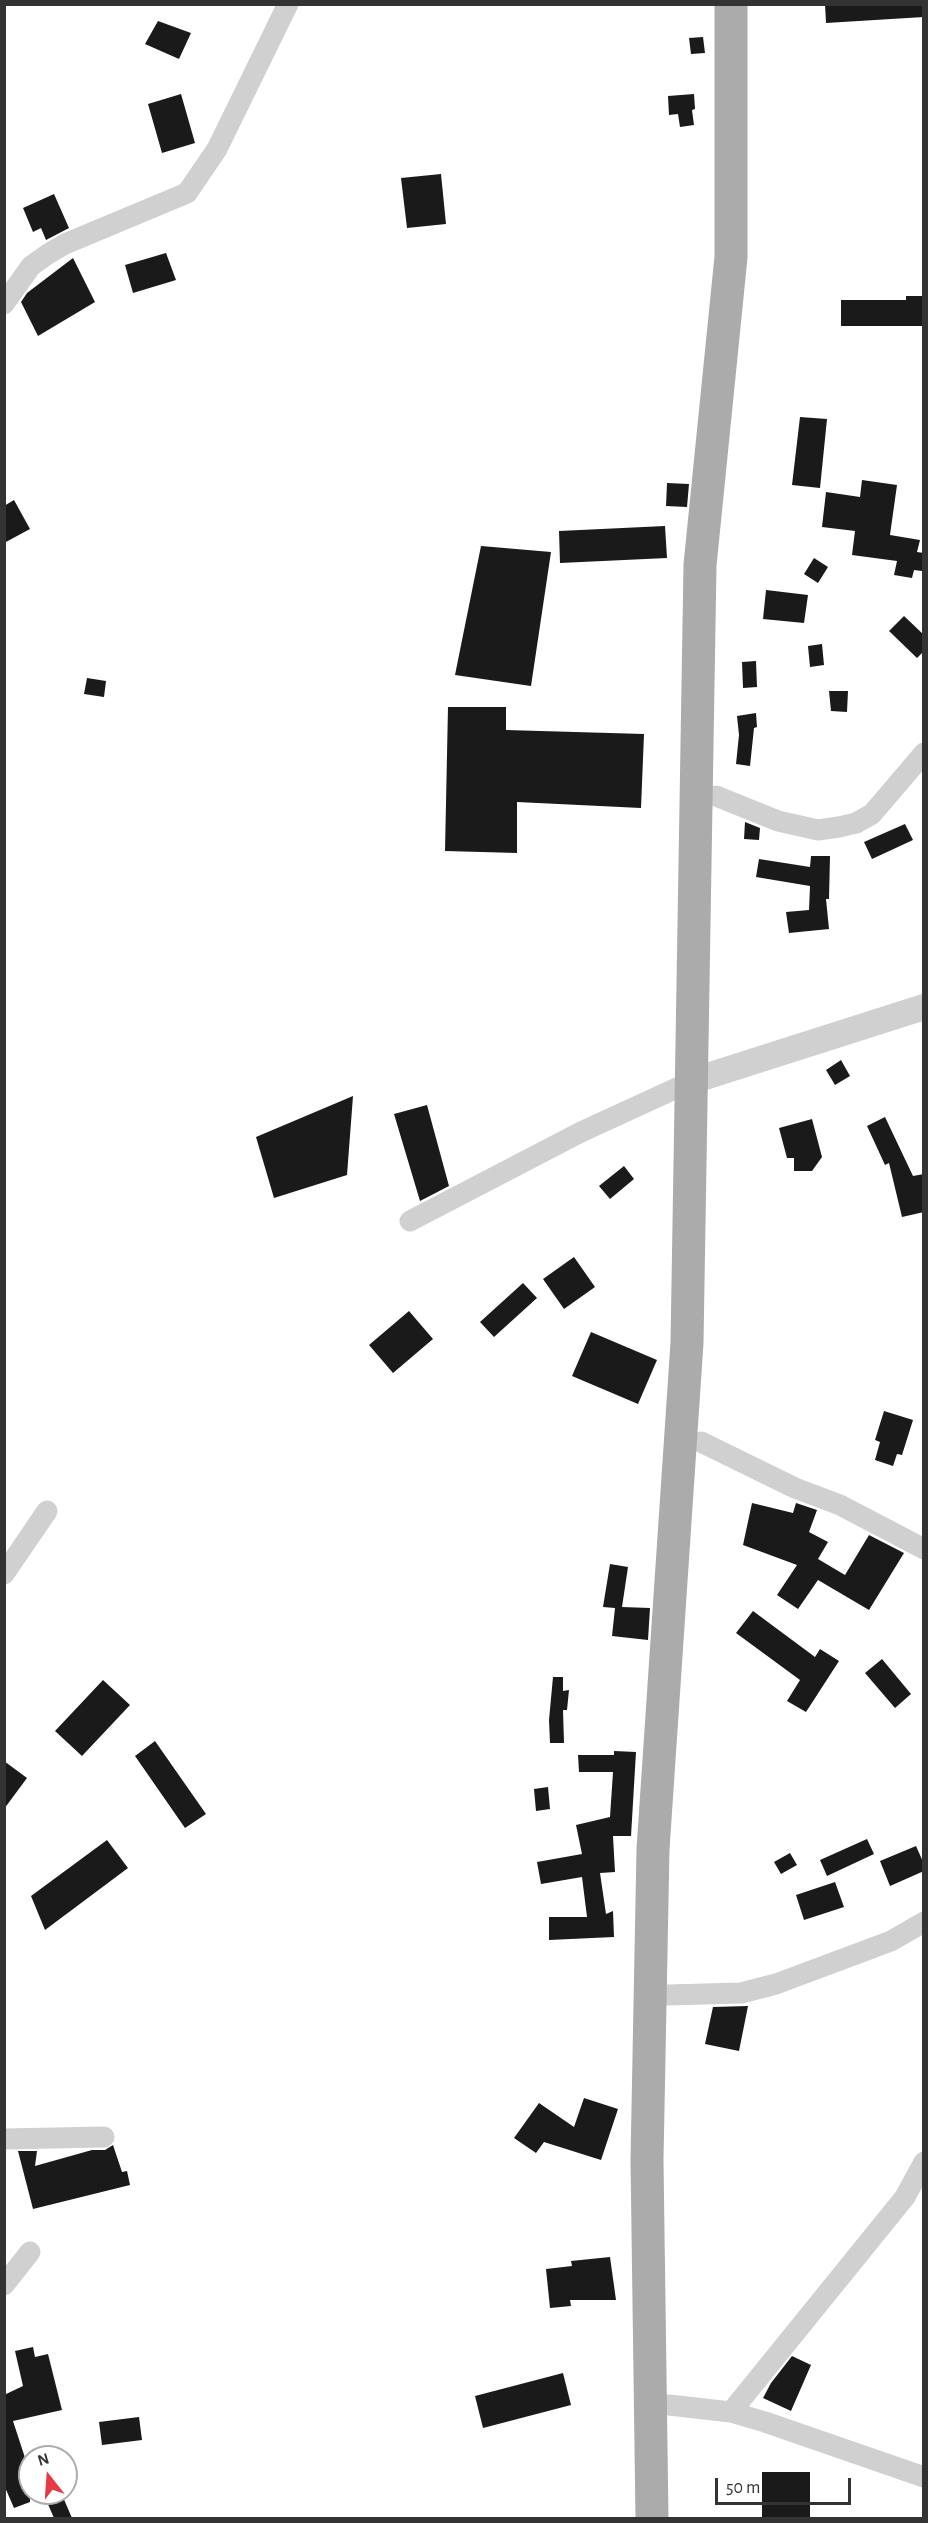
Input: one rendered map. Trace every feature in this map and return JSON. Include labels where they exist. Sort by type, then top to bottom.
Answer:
[{"type":"main road","points":[[652,2518],[647,2160],[716,796],[719,568],[730,416],[733,321],[731,4]]},
{"type":"main road","points":[[670,2518],[667,2160],[669,1995],[663,1849],[708,1344],[703,1077],[700,565],[746,225],[752,4]]},
{"type":"street","points":[[4,304],[31,266],[48,254],[65,244],[187,193],[217,149],[288,4]]},
{"type":"street","points":[[716,796],[778,821],[818,830],[838,827],[856,823],[872,814],[924,753]]},
{"type":"street","points":[[410,1221],[580,1132],[703,1077],[924,1007]]},
{"type":"street","points":[[701,1442],[795,1488],[840,1505],[924,1549]]},
{"type":"street","points":[[4,1574],[47,1511]]},
{"type":"street","points":[[669,1995],[741,1993],[776,1984],[891,1941],[924,1922]]},
{"type":"street","points":[[4,2139],[104,2137]]},
{"type":"street","points":[[731,2412],[905,2197],[924,2162]]},
{"type":"street","points":[[4,2285],[30,2252]]},
{"type":"street","points":[[669,2405],[731,2412],[924,2477]]},
{"type":"building","points":[[825,4],[924,4],[924,17],[826,23]]},
{"type":"building","points":[[158,21],[191,33],[179,59],[145,44]]},
{"type":"building","points":[[703,37],[705,53],[691,54],[689,38]]},
{"type":"building","points":[[181,94],[195,143],[162,153],[148,104]]},
{"type":"building","points":[[694,94],[695,109],[692,110],[694,125],[680,127],[678,114],[669,115],[668,96]]},
{"type":"building","points":[[441,174],[446,224],[407,228],[401,178]]},
{"type":"building","points":[[54,194],[69,228],[46,240],[41,228],[33,232],[23,208]]},
{"type":"building","points":[[166,253],[176,280],[133,293],[125,265]]},
{"type":"building","points":[[73,258],[95,302],[38,336],[21,302],[27,293]]},
{"type":"building","points":[[906,296],[924,296],[924,326],[841,326],[841,300],[906,300]]},
{"type":"building","points":[[800,417],[827,419],[820,488],[792,485]]},
{"type":"building","points":[[862,480],[897,485],[890,535],[920,540],[917,552],[924,553],[922,571],[914,570],[912,578],[894,575],[897,561],[852,555],[855,531],[822,527],[826,492],[860,497]]},
{"type":"building","points":[[667,483],[689,484],[687,507],[666,506]]},
{"type":"building","points":[[14,500],[30,529],[4,543],[4,506]]},
{"type":"building","points":[[665,526],[667,558],[560,563],[559,531]]},
{"type":"building","points":[[481,546],[551,552],[531,686],[455,675]]},
{"type":"building","points":[[814,558],[828,567],[818,583],[804,574]]},
{"type":"building","points":[[766,590],[808,595],[804,623],[763,619]]},
{"type":"building","points":[[904,616],[924,635],[924,651],[917,658],[889,631]]},
{"type":"building","points":[[822,644],[824,665],[810,667],[808,646]]},
{"type":"building","points":[[756,661],[757,687],[743,688],[742,662]]},
{"type":"building","points":[[87,678],[106,681],[104,697],[84,694]]},
{"type":"building","points":[[829,691],[848,691],[847,712],[831,711]]},
{"type":"building","points":[[448,707],[506,707],[506,730],[644,734],[641,808],[517,802],[517,853],[445,851]]},
{"type":"building","points":[[756,713],[757,727],[754,728],[750,766],[736,764],[739,735],[737,716]]},
{"type":"building","points":[[745,822],[760,828],[759,840],[744,839]]},
{"type":"building","points":[[905,824],[913,840],[872,859],[864,842]]},
{"type":"building","points":[[811,856],[830,856],[829,899],[826,899],[829,929],[789,933],[786,912],[809,910],[810,886],[756,877],[759,859],[810,867]]},
{"type":"building","points":[[841,1060],[850,1076],[835,1085],[826,1070]]},
{"type":"building","points":[[353,1096],[347,1175],[274,1198],[256,1137]]},
{"type":"building","points":[[427,1105],[449,1186],[420,1201],[394,1114]]},
{"type":"building","points":[[885,1117],[913,1176],[924,1174],[924,1212],[902,1217],[889,1163],[885,1165],[867,1126]]},
{"type":"building","points":[[812,1119],[822,1157],[812,1171],[794,1171],[794,1158],[787,1158],[779,1128]]},
{"type":"building","points":[[624,1166],[634,1179],[610,1199],[599,1186]]},
{"type":"building","points":[[574,1257],[595,1287],[564,1309],[543,1279]]},
{"type":"building","points":[[523,1283],[537,1298],[494,1337],[480,1322]]},
{"type":"building","points":[[409,1311],[433,1339],[393,1373],[369,1345]]},
{"type":"building","points":[[591,1332],[657,1360],[638,1404],[572,1376]]},
{"type":"building","points":[[884,1411],[913,1420],[902,1455],[897,1454],[893,1466],[875,1460],[880,1442],[875,1440]]},
{"type":"building","points":[[752,1503],[793,1513],[796,1503],[817,1510],[809,1532],[828,1542],[818,1559],[845,1575],[869,1535],[904,1553],[869,1610],[818,1580],[798,1609],[777,1595],[797,1565],[743,1545]]},
{"type":"building","points":[[610,1564],[628,1567],[622,1607],[650,1608],[648,1640],[612,1636],[615,1608],[603,1607]]},
{"type":"building","points":[[753,1611],[815,1657],[820,1649],[839,1661],[806,1712],[787,1701],[800,1680],[736,1633]]},
{"type":"building","points":[[882,1659],[911,1694],[895,1708],[865,1673]]},
{"type":"building","points":[[553,1677],[563,1677],[563,1691],[569,1690],[567,1710],[563,1710],[564,1743],[550,1743],[549,1720]]},
{"type":"building","points":[[103,1680],[130,1705],[82,1756],[55,1731]]},
{"type":"building","points":[[155,1741],[206,1814],[185,1828],[135,1756]]},
{"type":"building","points":[[614,1751],[636,1752],[631,1836],[613,1836],[615,1872],[600,1873],[606,1914],[613,1911],[614,1937],[549,1940],[549,1917],[587,1917],[582,1877],[541,1884],[537,1862],[582,1854],[576,1825],[610,1817],[613,1772],[579,1772],[578,1755],[614,1755]]},
{"type":"building","points":[[4,1761],[27,1778],[4,1809]]},
{"type":"building","points":[[548,1787],[550,1809],[536,1811],[534,1789]]},
{"type":"building","points":[[867,1839],[874,1854],[827,1876],[820,1860]]},
{"type":"building","points":[[107,1840],[128,1868],[45,1930],[31,1896]]},
{"type":"building","points":[[916,1846],[924,1864],[924,1871],[890,1886],[880,1861]]},
{"type":"building","points":[[790,1853],[797,1865],[781,1874],[774,1862]]},
{"type":"building","points":[[835,1882],[844,1907],[804,1920],[796,1895]]},
{"type":"building","points":[[748,2006],[739,2051],[705,2044],[713,2007]]},
{"type":"building","points":[[584,2098],[618,2109],[601,2160],[544,2142],[536,2153],[514,2138],[539,2103],[574,2127]]},
{"type":"building","points":[[113,2145],[122,2172],[127,2171],[130,2185],[33,2209],[18,2151],[37,2151],[35,2166],[92,2150],[105,2150]]},
{"type":"building","points":[[610,2257],[616,2300],[570,2300],[571,2306],[550,2308],[546,2269],[572,2266],[571,2261]]},
{"type":"building","points":[[33,2347],[35,2357],[48,2354],[62,2410],[13,2421],[21,2445],[18,2445],[18,2505],[22,2505],[14,2508],[4,2485],[4,2395],[23,2386],[15,2351]]},
{"type":"building","points":[[792,2356],[811,2365],[791,2411],[763,2398],[771,2383]]},
{"type":"building","points":[[563,2373],[571,2405],[483,2428],[475,2396]]},
{"type":"building","points":[[139,2417],[142,2440],[102,2445],[99,2422]]},
{"type":"building","points":[[762,2472],[810,2472],[810,2518],[762,2518]]},
{"type":"building","points":[[48,2505],[66,2505],[72,2518],[54,2518]]}]
